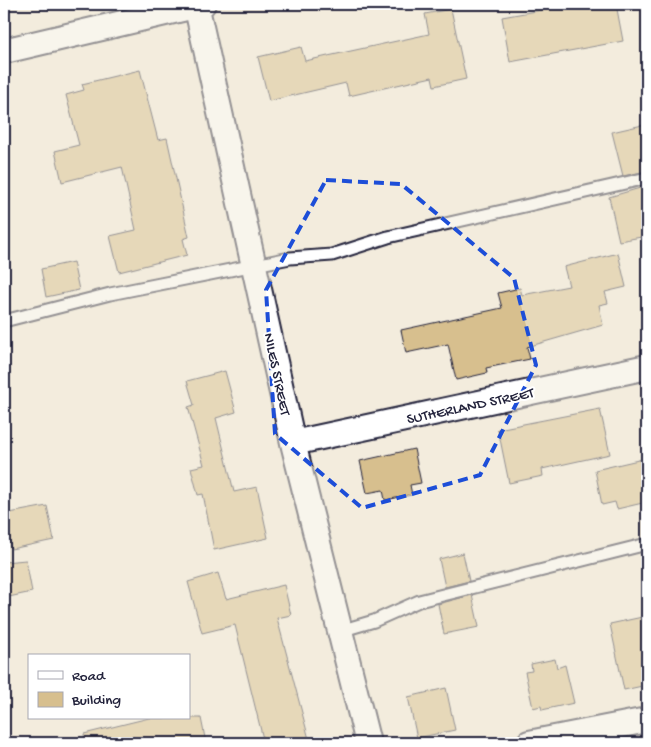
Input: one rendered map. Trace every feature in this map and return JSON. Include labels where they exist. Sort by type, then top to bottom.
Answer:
[{"type":"street","points":[[4,51],[199,4]]},
{"type":"street","name":"NILES STREET","points":[[199,4],[293,444],[368,743]]},
{"type":"street","name":"SUTHERLAND STREET","points":[[293,444],[647,367]]},
{"type":"street","points":[[529,743],[647,720]]},
{"type":"lane","points":[[4,321],[110,294],[290,258],[332,255],[388,237],[647,178]]},
{"type":"lane","points":[[340,630],[374,621],[420,601],[647,544]]},
{"type":"highlighted area","points":[[326,180],[401,184],[514,278],[536,365],[480,475],[362,508],[275,434],[266,290]]},
{"type":"building","points":[[575,4],[616,4],[623,41],[510,62],[502,17]]},
{"type":"building","points":[[451,9],[466,79],[434,86],[432,77],[349,96],[346,83],[269,101],[258,57],[301,47],[305,61],[429,34],[425,14]]},
{"type":"building","points":[[140,70],[158,140],[167,138],[189,237],[183,239],[187,255],[119,272],[110,236],[136,230],[122,167],[62,182],[55,151],[79,145],[66,95],[84,90],[82,84]]},
{"type":"building","points":[[647,124],[647,171],[623,176],[612,132]]},
{"type":"building","points":[[647,186],[647,236],[619,241],[609,197]]},
{"type":"building","points":[[618,253],[626,287],[605,292],[608,303],[599,305],[603,325],[527,347],[530,359],[486,368],[487,373],[456,380],[448,344],[406,353],[401,330],[502,308],[498,293],[520,288],[522,295],[569,286],[564,267]]},
{"type":"building","points":[[73,262],[79,290],[46,297],[41,269]]},
{"type":"building","points":[[225,371],[236,412],[216,418],[234,492],[257,487],[268,538],[214,550],[203,494],[198,495],[191,468],[204,465],[188,407],[194,405],[187,381]]},
{"type":"building","points":[[600,409],[610,454],[542,469],[543,476],[509,483],[498,429]]},
{"type":"building","points":[[414,449],[421,483],[410,485],[412,495],[385,500],[383,490],[367,493],[360,461]]},
{"type":"building","points":[[647,458],[647,502],[617,509],[615,502],[602,505],[595,470]]},
{"type":"building","points":[[47,506],[54,540],[11,549],[4,514]]},
{"type":"building","points":[[463,553],[469,581],[445,587],[439,559]]},
{"type":"building","points":[[26,560],[32,592],[4,598],[4,562]]},
{"type":"building","points":[[218,573],[226,599],[284,585],[291,615],[277,618],[310,743],[264,743],[235,625],[202,633],[188,582]]},
{"type":"building","points":[[472,595],[479,627],[444,634],[438,604]]},
{"type":"building","points":[[647,616],[647,685],[624,690],[610,624]]},
{"type":"building","points":[[555,659],[557,668],[565,665],[574,703],[542,710],[541,706],[533,708],[525,672],[532,671],[531,664]]},
{"type":"building","points":[[446,688],[455,730],[417,738],[408,697]]},
{"type":"building","points":[[190,718],[201,718],[206,743],[85,743],[84,734],[141,720],[190,720]]}]
